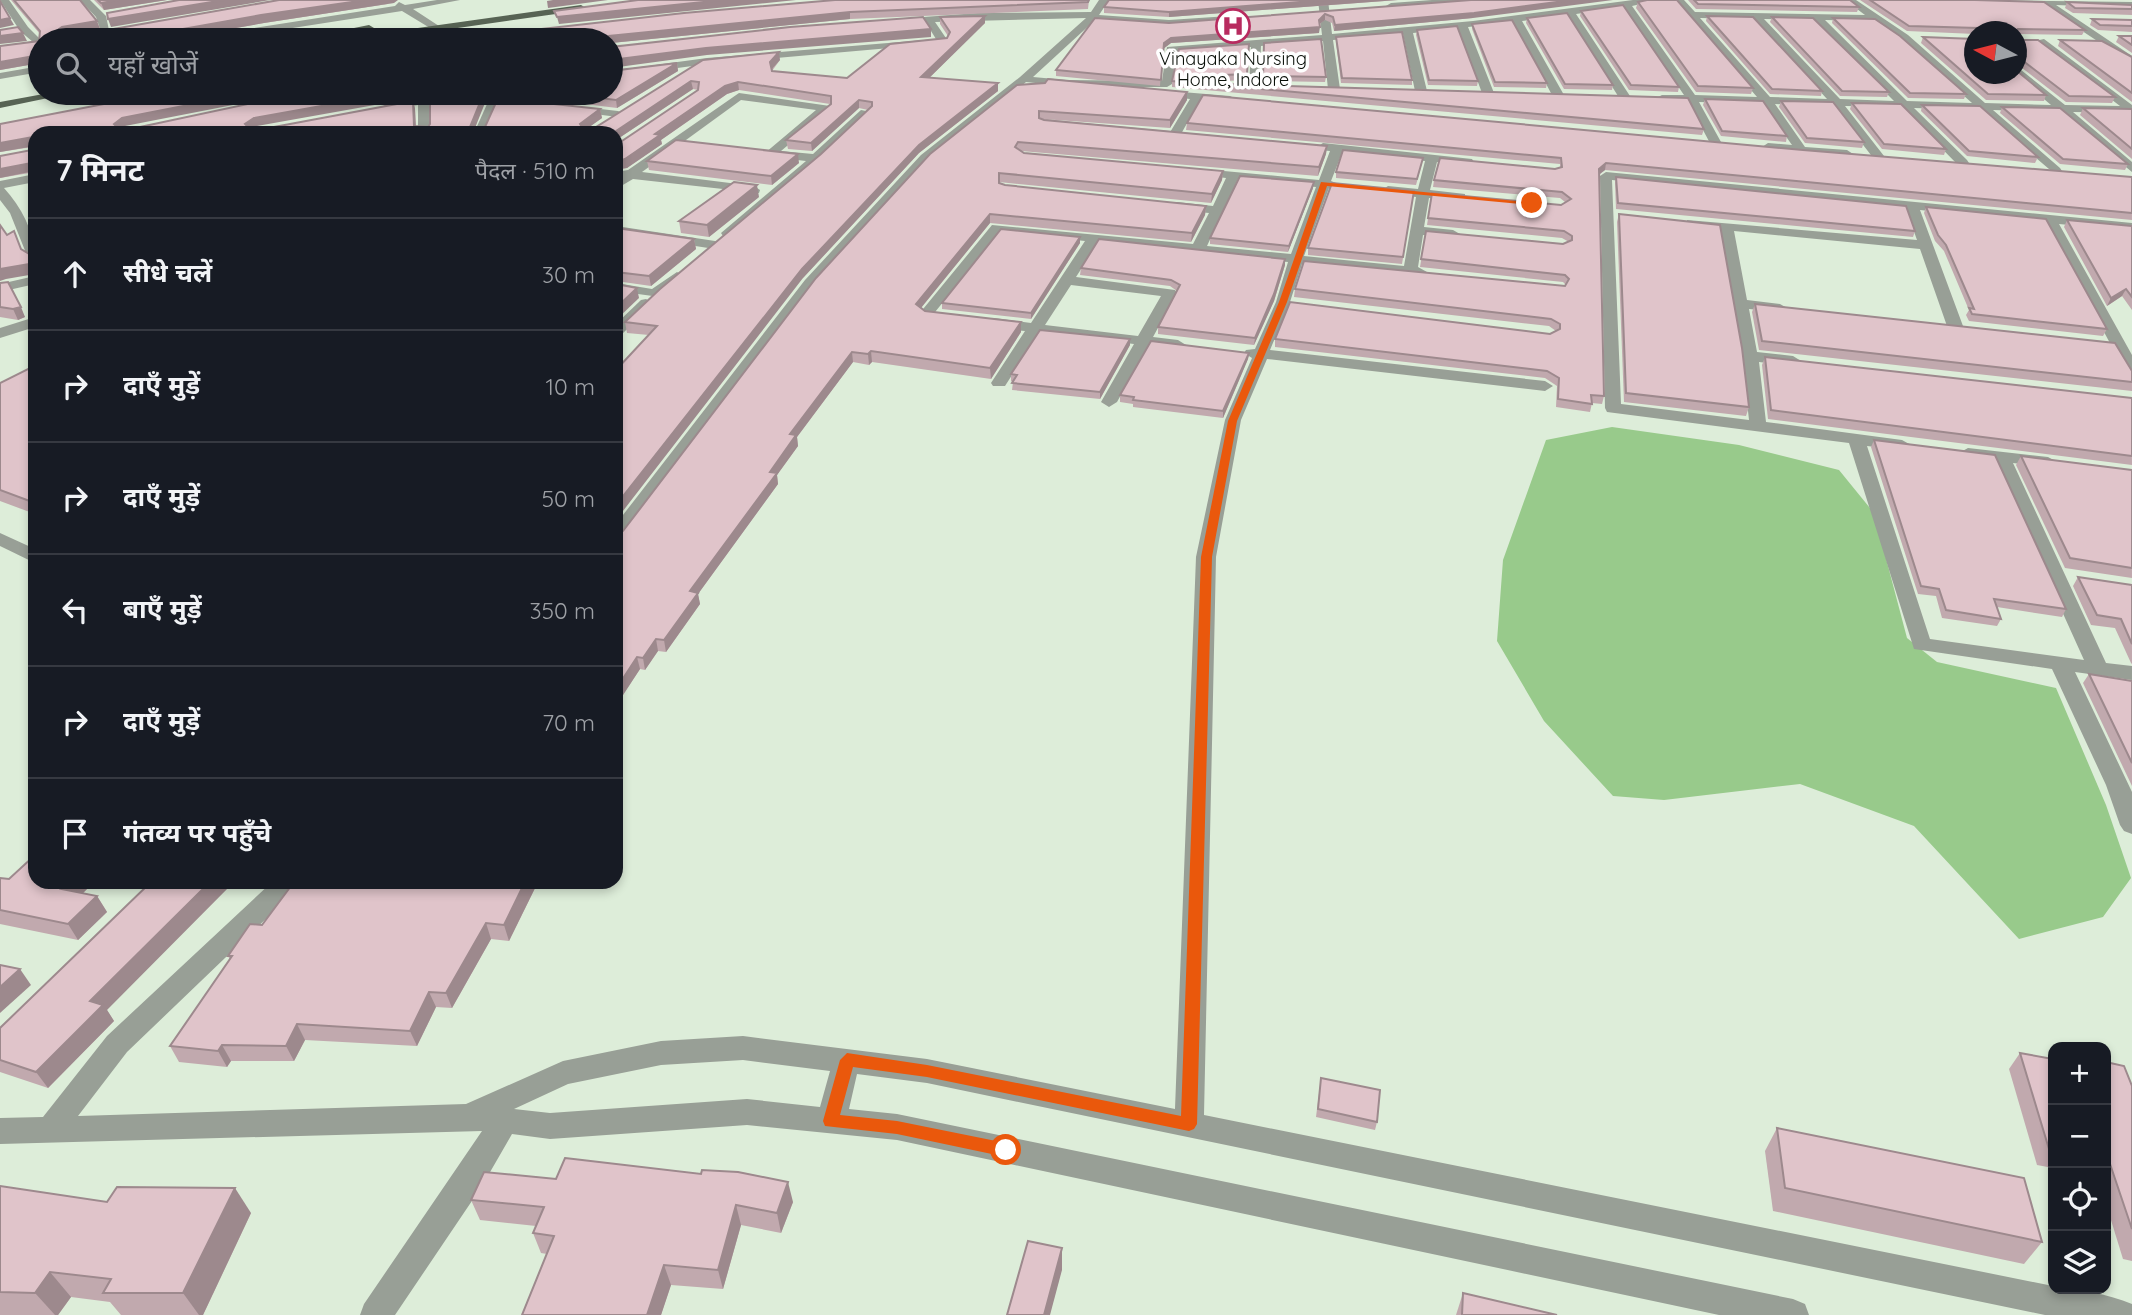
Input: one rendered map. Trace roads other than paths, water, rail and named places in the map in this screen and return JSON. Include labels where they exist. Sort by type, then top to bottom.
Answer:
[{"type":"main road","points":[[369,28],[581,0]]},
{"type":"main road","points":[[435,28],[592,7]]},
{"type":"main road","points":[[0,95],[28,90]]},
{"type":"main road","points":[[0,106],[28,100]]},
{"type":"street","points":[[4,0],[28,34]]},
{"type":"street","points":[[85,0],[101,16],[105,28]]},
{"type":"street","points":[[391,0],[435,28]]},
{"type":"street","points":[[272,28],[455,0]]},
{"type":"street","points":[[623,528],[810,283],[925,158],[1024,79],[1093,17],[1104,0]]},
{"type":"street","points":[[1321,89],[1341,89],[1328,37],[1323,0]]},
{"type":"street","points":[[1377,8],[1469,0]]},
{"type":"street","points":[[1167,84],[1171,49],[1256,44],[1517,20],[1653,0]]},
{"type":"street","points":[[1679,0],[1766,100],[1801,150]]},
{"type":"street","points":[[1850,0],[1904,37],[1979,106],[2061,172],[2029,169]]},
{"type":"street","points":[[1973,0],[2111,2],[2132,5]]},
{"type":"street","points":[[2043,1],[2129,57]]},
{"type":"street","points":[[1626,4],[1721,143],[1702,141]]},
{"type":"street","points":[[1312,13],[1338,11]]},
{"type":"street","points":[[1570,12],[1624,96]]},
{"type":"street","points":[[101,16],[114,14]]},
{"type":"street","points":[[889,23],[1019,15],[1169,23],[1260,16]]},
{"type":"street","points":[[1692,15],[1876,18]]},
{"type":"street","points":[[1751,146],[1884,157],[1757,17]]},
{"type":"street","points":[[1817,18],[1963,163]]},
{"type":"street","points":[[2070,19],[2095,20]]},
{"type":"street","points":[[623,72],[707,61],[943,41],[929,20]]},
{"type":"street","points":[[1517,20],[1558,95]]},
{"type":"street","points":[[466,23],[467,28]]},
{"type":"street","points":[[1462,25],[1488,93]]},
{"type":"street","points":[[12,31],[24,29]]},
{"type":"street","points":[[1407,31],[1415,91],[1435,92]]},
{"type":"street","points":[[1904,37],[1927,38]]},
{"type":"street","points":[[2077,41],[2119,37]]},
{"type":"street","points":[[799,41],[801,52]]},
{"type":"street","points":[[2065,41],[2034,41],[2132,110]]},
{"type":"street","points":[[1242,86],[1256,44]]},
{"type":"street","points":[[867,63],[886,46]]},
{"type":"street","points":[[784,67],[801,52]]},
{"type":"street","points":[[674,80],[707,61]]},
{"type":"street","points":[[0,76],[28,71]]},
{"type":"street","points":[[2027,77],[2132,168]]},
{"type":"street","points":[[1024,79],[1238,100]]},
{"type":"street","points":[[1059,83],[1268,87]]},
{"type":"street","points":[[1475,93],[1502,94]]},
{"type":"street","points":[[1544,94],[1571,95]]},
{"type":"street","points":[[623,181],[684,144],[739,96],[826,108],[764,152],[816,158]]},
{"type":"street","points":[[1189,135],[1169,134],[1197,96]]},
{"type":"street","points":[[1611,96],[1638,97]]},
{"type":"street","points":[[1651,97],[2132,110]]},
{"type":"street","points":[[370,110],[397,105]]},
{"type":"street","points":[[424,105],[424,126]]},
{"type":"street","points":[[483,126],[491,105]]},
{"type":"street","points":[[563,107],[618,114]]},
{"type":"street","points":[[600,126],[629,107]]},
{"type":"street","points":[[623,231],[664,236],[710,249],[865,112]]},
{"type":"street","points":[[1310,146],[1486,163]]},
{"type":"street","points":[[1189,1124],[1206,557],[1233,421],[1262,354],[1289,303],[1296,259],[1337,149]]},
{"type":"street","points":[[1409,271],[1432,159]]},
{"type":"street","points":[[1939,161],[1976,165]]},
{"type":"street","points":[[1181,170],[1349,186]]},
{"type":"street","points":[[623,174],[774,192]]},
{"type":"street","points":[[1198,249],[1234,175]]},
{"type":"street","points":[[1922,447],[1613,408],[1616,215],[1606,176],[2132,227]]},
{"type":"street","points":[[0,185],[28,179]]},
{"type":"street","points":[[713,201],[732,187]]},
{"type":"street","points":[[1373,188],[1478,198]]},
{"type":"street","points":[[0,191],[28,233]]},
{"type":"street","points":[[1164,204],[1216,210]]},
{"type":"street","points":[[1911,205],[1955,326]]},
{"type":"street","points":[[0,215],[16,212]]},
{"type":"street","points":[[2050,219],[2111,344],[2132,369]]},
{"type":"street","points":[[1674,221],[1924,246]]},
{"type":"street","points":[[664,236],[683,222]]},
{"type":"street","points":[[1726,226],[1741,304],[1758,427]]},
{"type":"street","points":[[940,316],[926,314],[997,228],[1437,274]]},
{"type":"street","points":[[1417,230],[1469,235]]},
{"type":"street","points":[[999,383],[1094,238]]},
{"type":"street","points":[[623,325],[685,270]]},
{"type":"street","points":[[1066,280],[1170,293],[1109,402]]},
{"type":"street","points":[[0,288],[28,282]]},
{"type":"street","points":[[623,288],[655,294]]},
{"type":"street","points":[[1741,304],[1794,309]]},
{"type":"street","points":[[981,321],[1195,347]]},
{"type":"street","points":[[0,333],[28,327]]},
{"type":"street","points":[[1236,351],[1545,386]]},
{"type":"street","points":[[1749,356],[1804,362]]},
{"type":"street","points":[[1857,440],[1921,644],[2132,673]]},
{"type":"street","points":[[1949,450],[2067,464]]},
{"type":"street","points":[[2001,457],[2098,668]]},
{"type":"street","points":[[4,544],[28,554]]},
{"type":"street","points":[[2054,575],[2080,579]]},
{"type":"street","points":[[2060,663],[2125,787],[2132,825]]},
{"type":"street","points":[[52,1127],[117,1044],[281,889]]},
{"type":"street","points":[[469,1117],[563,1073],[661,1053],[743,1048],[847,1060],[927,1071],[2121,1315]]},
{"type":"street","points":[[831,1121],[847,1060]]},
{"type":"street","points":[[0,1131],[52,1127],[469,1117],[550,1126],[747,1112],[897,1128],[1793,1315]]},
{"type":"street","points":[[376,1315],[471,1176],[504,1121]]},
{"type":"place","name":"Vinayaka Nursing Home, Indore","points":[[1233,26]]}]
